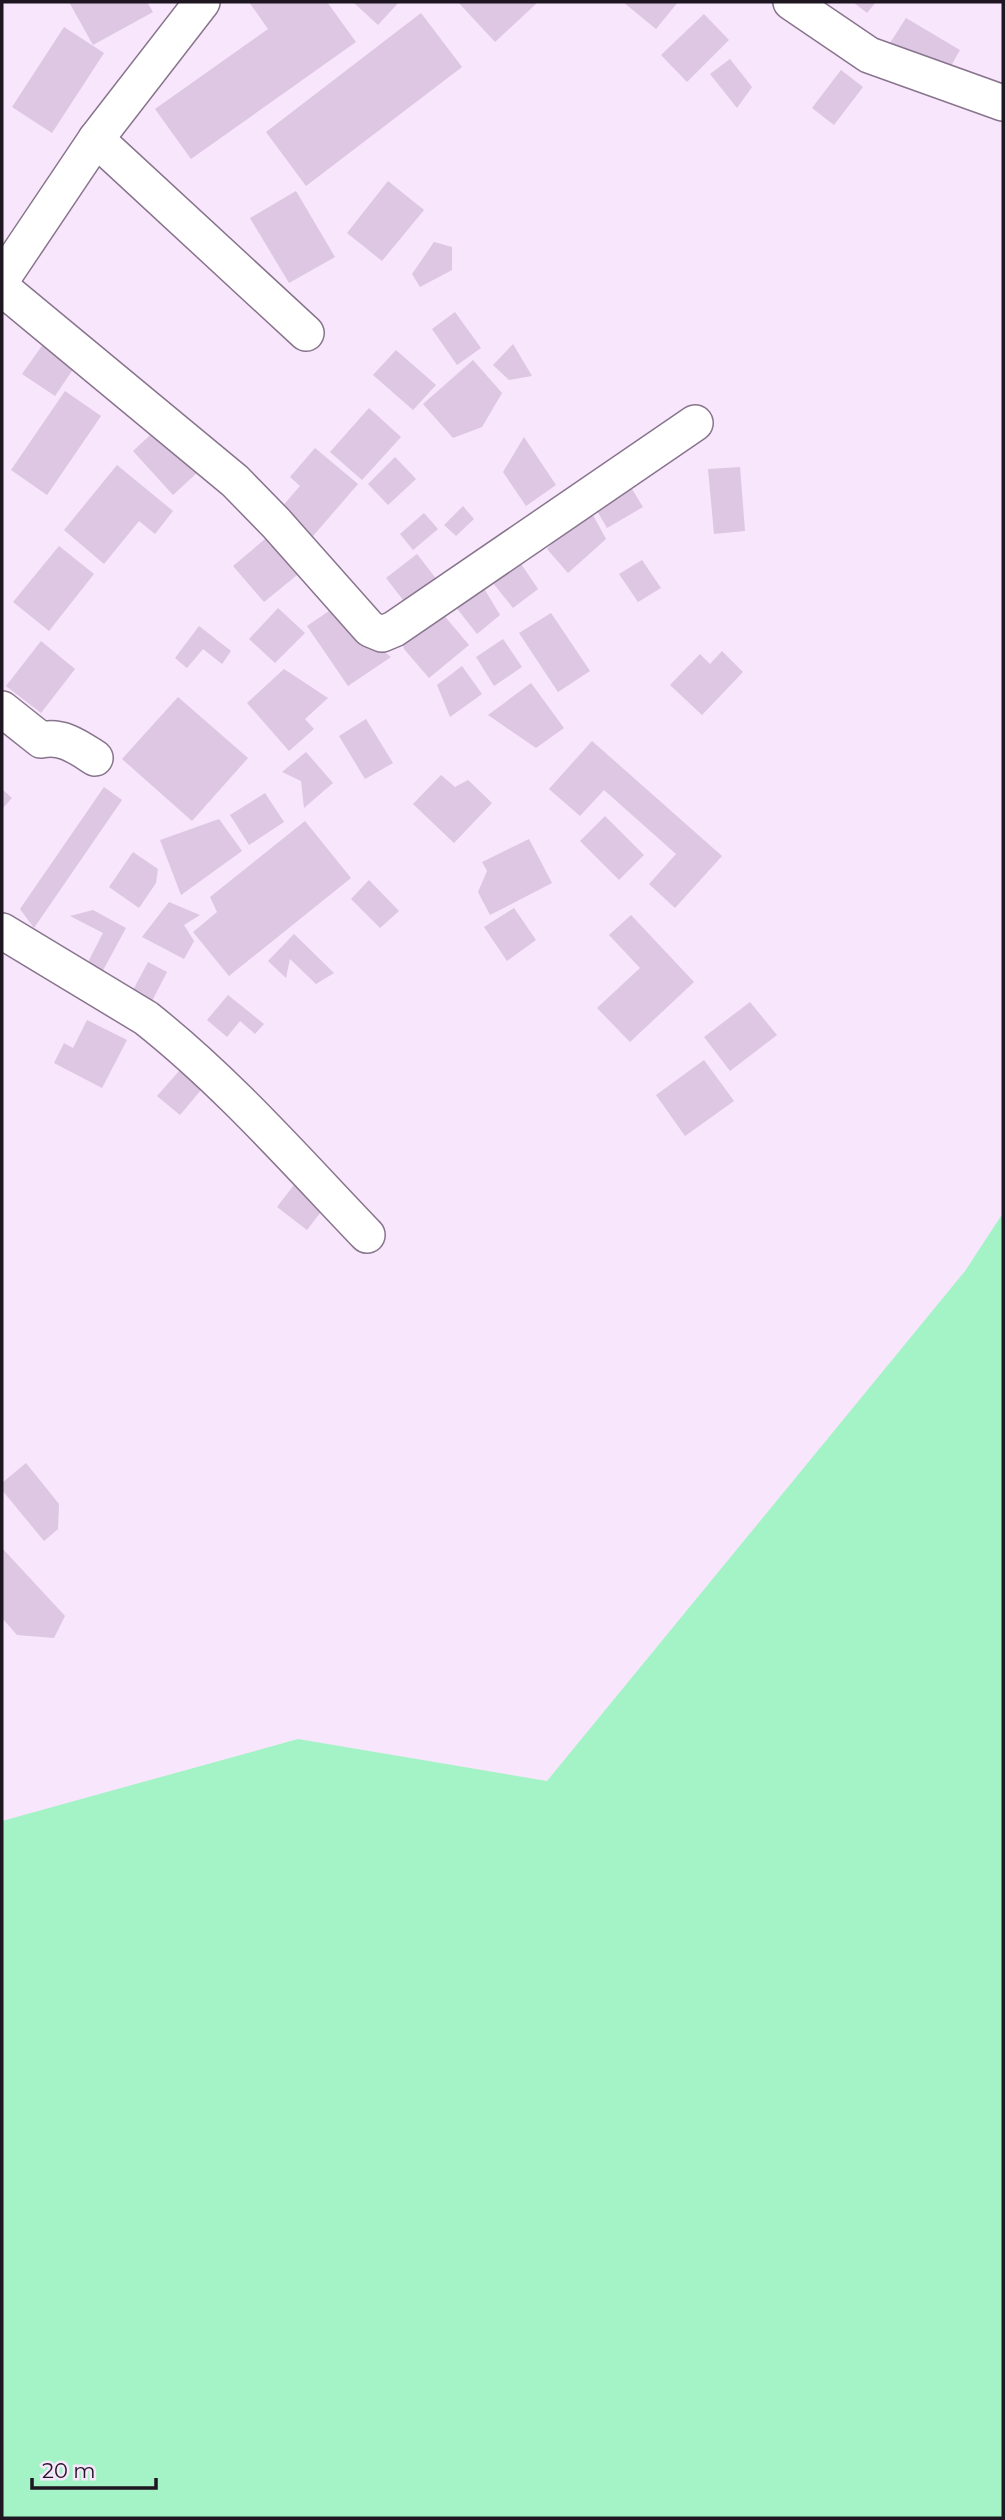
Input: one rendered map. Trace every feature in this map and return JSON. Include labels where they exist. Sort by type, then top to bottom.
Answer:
[{"type":"street","points":[[2,279],[96,139],[202,2]]},
{"type":"street","points":[[791,2],[869,55],[1003,103]]},
{"type":"street","points":[[96,139],[306,333]]},
{"type":"street","points":[[2,288],[235,481],[370,629],[382,634],[394,629],[695,423]]},
{"type":"street","points":[[2,709],[28,733],[41,740],[53,737],[74,744],[95,758]]},
{"type":"street","points":[[2,931],[146,1018],[166,1034],[222,1084],[367,1235]]},
{"type":"green space","points":[[1003,1213],[1003,2518],[2,2518],[2,1821],[298,1739],[547,1781],[965,1271]]},
{"type":"building","points":[[69,2],[147,2],[153,12],[93,45]]},
{"type":"building","points":[[249,2],[327,2],[356,42],[191,159],[155,109],[268,29]]},
{"type":"building","points":[[353,2],[399,2],[378,25]]},
{"type":"building","points":[[458,2],[538,2],[495,42]]},
{"type":"building","points":[[623,2],[678,2],[656,29]]},
{"type":"building","points":[[853,2],[876,2],[867,13]]},
{"type":"building","points":[[421,13],[462,67],[306,186],[266,132]]},
{"type":"building","points":[[704,14],[729,40],[687,82],[661,55]]},
{"type":"building","points":[[906,18],[960,50],[942,82],[890,43]]},
{"type":"building","points":[[64,27],[104,53],[52,133],[12,107]]},
{"type":"building","points":[[730,59],[752,87],[737,108],[710,74]]},
{"type":"building","points":[[841,70],[863,87],[834,125],[812,108]]},
{"type":"building","points":[[388,181],[424,210],[382,261],[347,233]]},
{"type":"building","points":[[296,191],[335,257],[289,283],[250,218]]},
{"type":"building","points":[[434,242],[452,247],[452,270],[420,287],[412,274]]},
{"type":"building","points":[[455,312],[481,348],[457,365],[432,329]]},
{"type":"building","points":[[46,340],[78,362],[55,396],[22,374]]},
{"type":"building","points":[[513,344],[532,376],[509,380],[493,365]]},
{"type":"building","points":[[396,350],[436,385],[413,410],[373,375]]},
{"type":"building","points":[[473,360],[502,393],[482,427],[453,438],[423,404]]},
{"type":"building","points":[[65,391],[101,416],[47,495],[11,470]]},
{"type":"building","points":[[369,408],[401,437],[362,480],[330,452]]},
{"type":"building","points":[[160,426],[200,470],[173,495],[133,451]]},
{"type":"building","points":[[524,437],[556,485],[526,506],[503,472]]},
{"type":"building","points":[[315,448],[358,484],[307,543],[274,516],[300,486],[290,477]]},
{"type":"building","points":[[395,457],[416,479],[388,505],[368,484]]},
{"type":"building","points":[[117,465],[173,511],[155,534],[139,521],[104,564],[64,530]]},
{"type":"building","points":[[740,467],[745,531],[714,534],[708,469]]},
{"type":"building","points":[[629,484],[643,507],[607,528],[593,504]]},
{"type":"building","points":[[587,504],[606,539],[568,573],[547,549]]},
{"type":"building","points":[[463,506],[474,519],[456,536],[444,525]]},
{"type":"building","points":[[424,513],[438,529],[413,550],[400,534]]},
{"type":"building","points":[[271,534],[302,571],[264,602],[233,566]]},
{"type":"building","points":[[59,546],[94,574],[49,631],[13,602]]},
{"type":"building","points":[[513,552],[538,589],[513,608],[485,573]]},
{"type":"building","points":[[417,554],[438,581],[407,605],[386,578]]},
{"type":"building","points":[[642,560],[661,588],[638,602],[619,574]]},
{"type":"building","points":[[482,585],[500,615],[477,634],[455,606]]},
{"type":"building","points":[[436,606],[469,645],[429,678],[404,649],[401,635]]},
{"type":"building","points":[[278,608],[305,633],[275,663],[249,639]]},
{"type":"building","points":[[329,611],[391,657],[348,686],[307,626]]},
{"type":"building","points":[[551,613],[590,671],[558,692],[519,633]]},
{"type":"building","points":[[199,626],[231,651],[222,664],[203,649],[187,668],[175,658]]},
{"type":"building","points":[[503,639],[522,667],[494,686],[476,657]]},
{"type":"building","points":[[41,641],[75,669],[41,713],[6,686]]},
{"type":"building","points":[[722,651],[743,672],[702,715],[670,685],[700,654],[710,664]]},
{"type":"building","points":[[462,666],[482,694],[450,717],[437,685]]},
{"type":"building","points":[[284,669],[328,698],[305,719],[314,729],[289,751],[247,703]]},
{"type":"building","points":[[531,683],[564,728],[536,748],[488,715]]},
{"type":"building","points":[[178,697],[248,758],[192,821],[122,759]]},
{"type":"building","points":[[366,719],[393,763],[365,779],[339,736]]},
{"type":"building","points":[[592,741],[722,856],[675,908],[649,884],[676,854],[604,790],[580,816],[549,789]]},
{"type":"building","points":[[306,752],[333,783],[304,808],[301,781],[282,772]]},
{"type":"building","points":[[441,775],[455,787],[468,780],[492,803],[454,843],[413,804]]},
{"type":"building","points":[[104,787],[122,800],[34,928],[20,909]]},
{"type":"building","points":[[2,789],[12,798],[2,809]]},
{"type":"building","points":[[265,793],[284,822],[249,845],[230,815]]},
{"type":"building","points":[[605,816],[644,855],[619,880],[580,841]]},
{"type":"building","points":[[219,819],[242,851],[181,895],[160,840]]},
{"type":"building","points":[[305,821],[351,878],[229,976],[193,932],[217,912],[210,897]]},
{"type":"building","points":[[529,839],[552,883],[490,915],[478,892],[487,871],[482,862]]},
{"type":"building","points":[[133,852],[158,869],[156,883],[139,908],[109,887]]},
{"type":"building","points":[[369,880],[399,911],[380,928],[351,899]]},
{"type":"building","points":[[169,902],[200,915],[184,925],[194,941],[184,959],[142,937]]},
{"type":"building","points":[[514,908],[536,940],[507,961],[484,927]]},
{"type":"building","points":[[93,910],[126,928],[101,974],[86,966],[103,933],[70,916]]},
{"type":"building","points":[[631,915],[694,982],[630,1042],[597,1008],[640,968],[609,935]]},
{"type":"building","points":[[294,934],[334,973],[316,984],[290,959],[286,978],[268,961]]},
{"type":"building","points":[[148,962],[167,972],[151,1003],[132,992]]},
{"type":"building","points":[[228,995],[264,1024],[255,1034],[240,1021],[227,1037],[207,1020]]},
{"type":"building","points":[[750,1002],[777,1035],[730,1071],[704,1037]]},
{"type":"building","points":[[87,1020],[127,1040],[102,1088],[54,1063],[64,1043],[73,1048]]},
{"type":"building","points":[[704,1060],[734,1101],[685,1136],[656,1095]]},
{"type":"building","points":[[180,1070],[201,1090],[180,1115],[157,1096]]},
{"type":"building","points":[[297,1181],[327,1204],[307,1230],[277,1207]]},
{"type":"building","points":[[26,1463],[59,1504],[58,1529],[44,1541],[2,1490],[2,1483]]},
{"type":"building","points":[[2,1548],[65,1616],[54,1638],[17,1635],[2,1618]]}]
